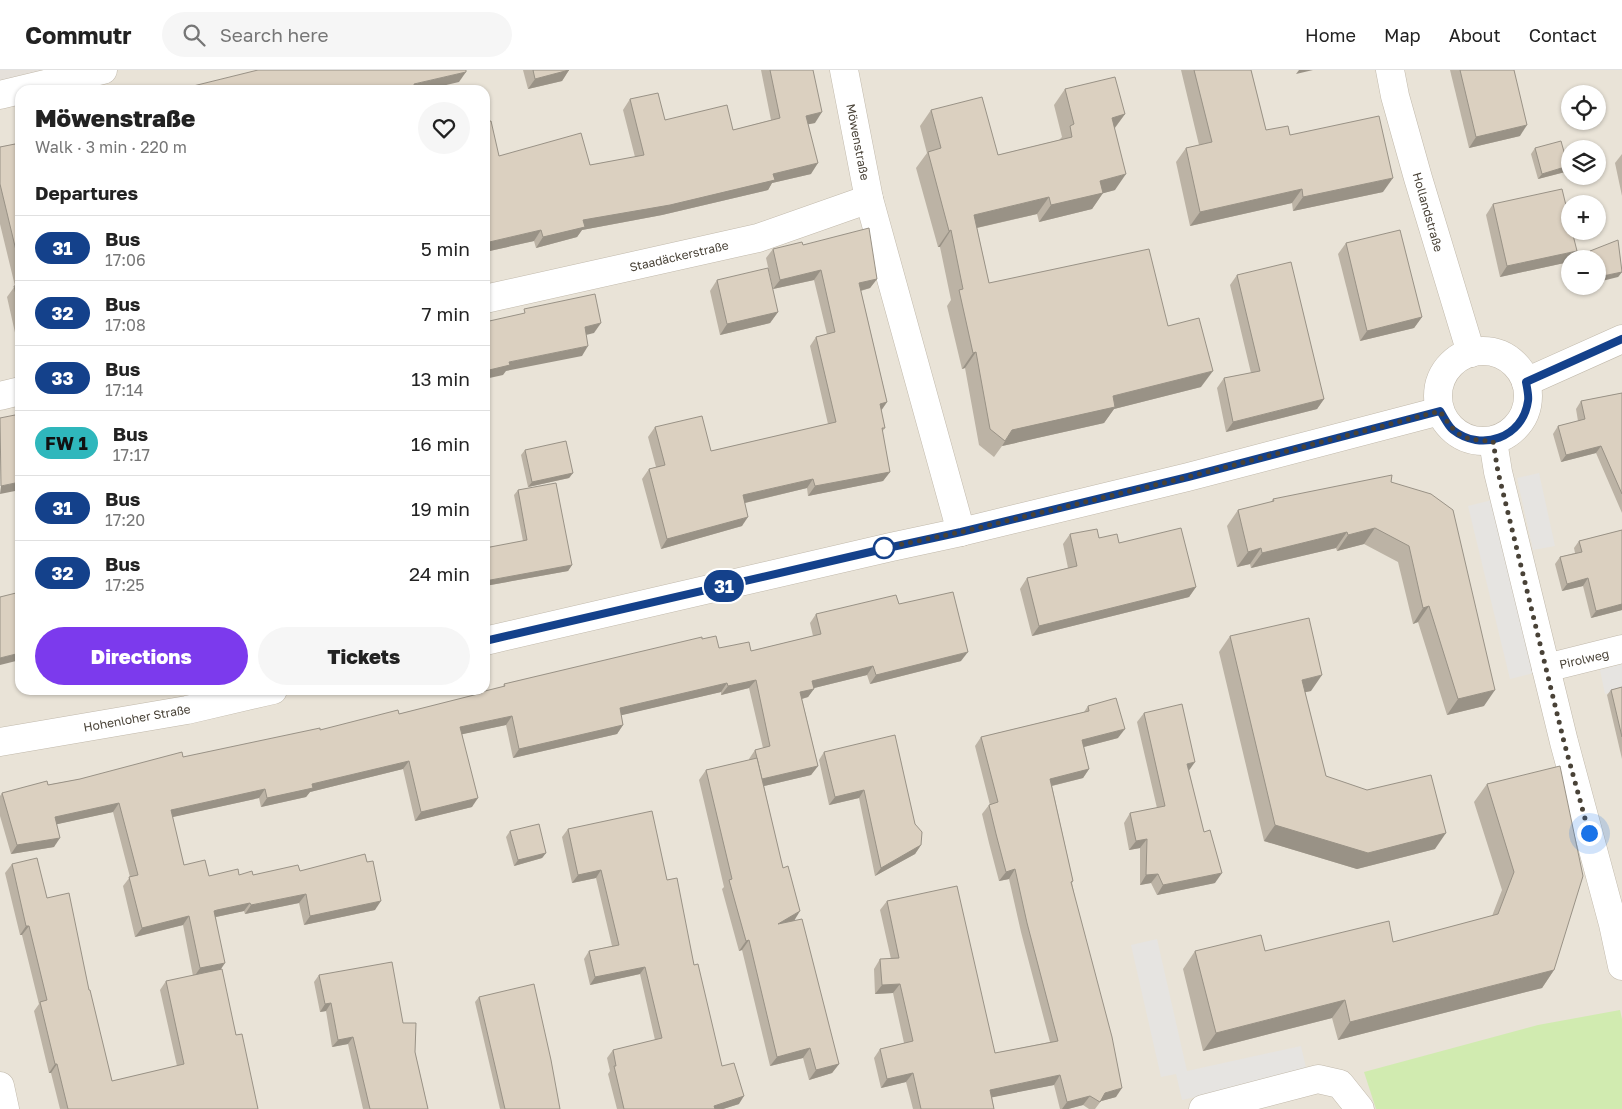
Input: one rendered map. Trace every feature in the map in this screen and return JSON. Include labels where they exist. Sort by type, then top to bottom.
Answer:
[{"type":"street","points":[[41,85],[103,70]]},
{"type":"street","name":"Möwenstraße","points":[[844,70],[869,199],[961,532]]},
{"type":"street","name":"Hollandstraße","points":[[1390,70],[1395,96],[1471,353]]},
{"type":"street","points":[[0,95],[15,91]]},
{"type":"street","name":"Staadäckerstraße","points":[[490,298],[758,238],[869,199]]},
{"type":"street","points":[[1526,382],[1622,340]]},
{"type":"street","points":[[1494,352],[1514,363],[1526,382],[1528,401],[1523,419],[1510,433],[1493,441],[1471,440],[1452,429],[1440,411],[1438,393],[1443,375],[1455,361],[1471,353],[1494,352]]},
{"type":"street","points":[[0,396],[15,392]]},
{"type":"street","points":[[490,640],[961,532],[1188,477],[1440,411]]},
{"type":"street","points":[[1493,441],[1498,472],[1546,668],[1618,923],[1622,966]]},
{"type":"street","name":"Pirolweg","points":[[1546,668],[1622,650]]},
{"type":"street","name":"Hohenloher Straße","points":[[0,742],[187,710],[252,695]]},
{"type":"street","points":[[1202,1109],[1318,1079],[1340,1084],[1360,1109]]},
{"type":"street","points":[[0,1086],[5,1109]]},
{"type":"shaded area","points":[[0,70],[61,70],[0,84]]},
{"type":"shaded area","points":[[61,70],[1622,70],[1622,1109],[0,1109],[0,84]]},
{"type":"shaded area","points":[[1539,473],[1555,546],[1533,550],[1517,478]]},
{"type":"shaded area","points":[[1492,500],[1534,673],[1510,679],[1468,506]]},
{"type":"shaded area","points":[[1622,664],[1622,690],[1605,694],[1600,670]]},
{"type":"shaded area","points":[[1157,939],[1187,1071],[1301,1046],[1307,1072],[1182,1100],[1176,1074],[1161,1077],[1131,945]]},
{"type":"green space","points":[[1620,1010],[1622,1019],[1622,1109],[1376,1109],[1364,1072],[1538,1025]]},
{"type":"building","points":[[258,70],[466,70],[466,72],[414,85],[197,85]]},
{"type":"building","points":[[533,70],[569,70],[535,79]]},
{"type":"building","points":[[770,70],[813,70],[822,112],[806,116],[818,163],[773,174],[775,180],[670,205],[583,220],[585,227],[543,237],[541,230],[490,242],[490,121],[499,156],[581,133],[590,165],[644,155],[630,99],[658,93],[665,120],[727,105],[733,130],[780,118]]},
{"type":"building","points":[[1194,70],[1251,70],[1266,130],[1288,126],[1290,135],[1379,116],[1393,178],[1303,197],[1302,189],[1200,212],[1186,148],[1212,142]]},
{"type":"building","points":[[1460,70],[1514,70],[1527,125],[1476,137]]},
{"type":"building","points":[[1115,77],[1125,114],[1112,118],[1126,174],[1100,181],[1103,193],[1051,205],[1049,197],[974,215],[989,283],[1149,249],[1168,326],[1199,318],[1213,371],[1113,396],[1115,407],[1012,430],[1005,441],[990,429],[976,352],[973,353],[959,290],[963,289],[951,230],[949,231],[928,152],[941,148],[931,110],[982,97],[998,155],[1072,137],[1070,126],[1074,124],[1065,89]]},
{"type":"building","points":[[1561,141],[1561,168],[1542,174],[1535,148]]},
{"type":"building","points":[[15,144],[15,246],[0,184],[0,147]]},
{"type":"building","points":[[1562,189],[1563,195],[1561,195],[1561,240],[1574,240],[1577,250],[1561,250],[1561,254],[1507,266],[1493,204]]},
{"type":"building","points":[[869,228],[877,279],[859,283],[887,402],[880,404],[885,428],[882,428],[890,472],[815,486],[813,479],[743,495],[748,517],[667,539],[649,469],[665,465],[655,427],[702,416],[711,451],[836,422],[816,337],[835,332],[821,270],[780,280],[773,249],[802,242],[803,245]]},
{"type":"building","points":[[1400,230],[1422,317],[1367,331],[1346,243]]},
{"type":"building","points":[[1618,240],[1622,272],[1606,275],[1606,250],[1593,250]]},
{"type":"building","points":[[1291,262],[1324,399],[1233,422],[1224,378],[1260,371],[1237,275]]},
{"type":"building","points":[[768,268],[778,312],[727,324],[717,280]]},
{"type":"building","points":[[595,294],[601,323],[585,327],[588,346],[509,362],[510,365],[490,370],[490,321],[525,313],[524,309]]},
{"type":"building","points":[[1622,393],[1622,494],[1601,446],[1566,455],[1558,426],[1585,419],[1581,401]]},
{"type":"building","points":[[15,415],[15,483],[1,486],[0,418]]},
{"type":"building","points":[[566,441],[573,473],[532,482],[525,450]]},
{"type":"building","points":[[1392,475],[1391,482],[1431,494],[1453,510],[1495,690],[1458,699],[1429,606],[1423,608],[1409,546],[1375,528],[1348,535],[1347,532],[1262,553],[1261,548],[1248,552],[1238,510],[1274,501],[1273,499]]},
{"type":"building","points":[[556,483],[572,565],[490,580],[490,547],[527,540],[518,490]]},
{"type":"building","points":[[1181,528],[1196,587],[1039,626],[1027,578],[1077,566],[1070,534],[1097,529],[1099,538],[1117,534],[1119,543]]},
{"type":"building","points":[[1622,530],[1622,604],[1596,611],[1588,578],[1567,584],[1560,557],[1582,552],[1579,541]]},
{"type":"building","points":[[953,592],[968,652],[876,675],[873,666],[812,681],[814,689],[800,692],[818,766],[762,779],[755,750],[770,746],[756,680],[728,686],[727,683],[620,708],[623,725],[519,749],[512,716],[460,727],[478,798],[421,812],[409,761],[312,784],[313,788],[267,798],[265,789],[171,810],[184,865],[205,860],[209,876],[238,869],[239,875],[252,871],[253,875],[298,865],[300,871],[365,854],[367,862],[373,861],[381,901],[310,916],[306,894],[214,911],[225,963],[200,968],[189,916],[142,928],[129,877],[138,875],[119,803],[55,817],[60,838],[17,845],[2,793],[47,781],[48,785],[80,779],[182,752],[183,757],[320,728],[320,730],[398,710],[399,714],[474,695],[490,695],[490,690],[505,686],[504,684],[702,637],[702,639],[716,636],[719,648],[749,642],[751,651],[821,634],[816,614],[896,595],[899,604]]},
{"type":"building","points":[[15,593],[15,654],[0,658],[0,597]]},
{"type":"building","points":[[1309,618],[1322,675],[1302,680],[1326,776],[1367,790],[1431,775],[1446,833],[1368,853],[1275,825],[1230,636]]},
{"type":"building","points":[[1622,687],[1622,737],[1611,690]]},
{"type":"building","points":[[1116,698],[1125,729],[1082,740],[1089,769],[1050,779],[1073,881],[1071,882],[1112,1037],[1122,1088],[1105,1093],[1100,1102],[1090,1096],[1067,1102],[1060,1075],[990,1090],[994,1109],[921,1109],[913,1073],[887,1079],[880,1049],[913,1041],[900,984],[882,985],[880,959],[899,958],[887,901],[957,886],[995,1053],[1058,1041],[1015,869],[1006,872],[996,834],[989,805],[998,802],[981,737],[1089,711],[1088,706]]},
{"type":"building","points":[[1182,704],[1195,762],[1187,764],[1204,832],[1210,830],[1222,873],[1163,885],[1158,874],[1146,875],[1147,839],[1136,841],[1130,813],[1165,806],[1144,713]]},
{"type":"building","points":[[895,735],[915,824],[922,832],[921,845],[881,868],[864,790],[835,797],[824,752]]},
{"type":"building","points":[[757,758],[783,868],[788,866],[800,911],[778,924],[802,919],[839,1064],[816,1070],[810,1048],[777,1057],[749,940],[746,941],[729,880],[732,879],[706,770]]},
{"type":"building","points":[[1560,766],[1583,876],[1554,970],[1350,1022],[1345,1000],[1216,1033],[1195,951],[1261,935],[1265,951],[1389,921],[1393,942],[1498,914],[1514,872],[1487,784]]},
{"type":"building","points":[[652,811],[667,880],[677,878],[694,965],[698,964],[722,1066],[734,1063],[744,1096],[714,1106],[715,1109],[624,1109],[614,1066],[616,1066],[613,1050],[662,1038],[645,967],[595,977],[589,951],[619,945],[601,870],[578,875],[568,829]]},
{"type":"building","points":[[539,824],[546,853],[518,860],[510,831]]},
{"type":"building","points":[[37,858],[47,898],[69,893],[89,990],[112,1081],[184,1064],[166,981],[222,969],[236,1035],[242,1034],[258,1109],[68,1109],[40,1002],[47,1000],[29,926],[26,926],[12,864]]},
{"type":"building","points":[[392,962],[403,1023],[416,1023],[415,1052],[428,1109],[370,1109],[353,1037],[338,1040],[331,1003],[325,1004],[319,975]]},
{"type":"building","points":[[534,984],[560,1109],[505,1109],[479,997]]},
{"type":"bus line","name":"31","points":[[490,640],[961,532],[1188,477],[1440,411],[1452,429],[1471,440],[1493,441],[1510,433],[1523,419],[1528,401],[1526,382],[1622,339]]},
{"type":"route","points":[[884,548],[961,532],[1188,477],[1440,411],[1452,429],[1471,440],[1493,441],[1498,472],[1589,833]]}]
